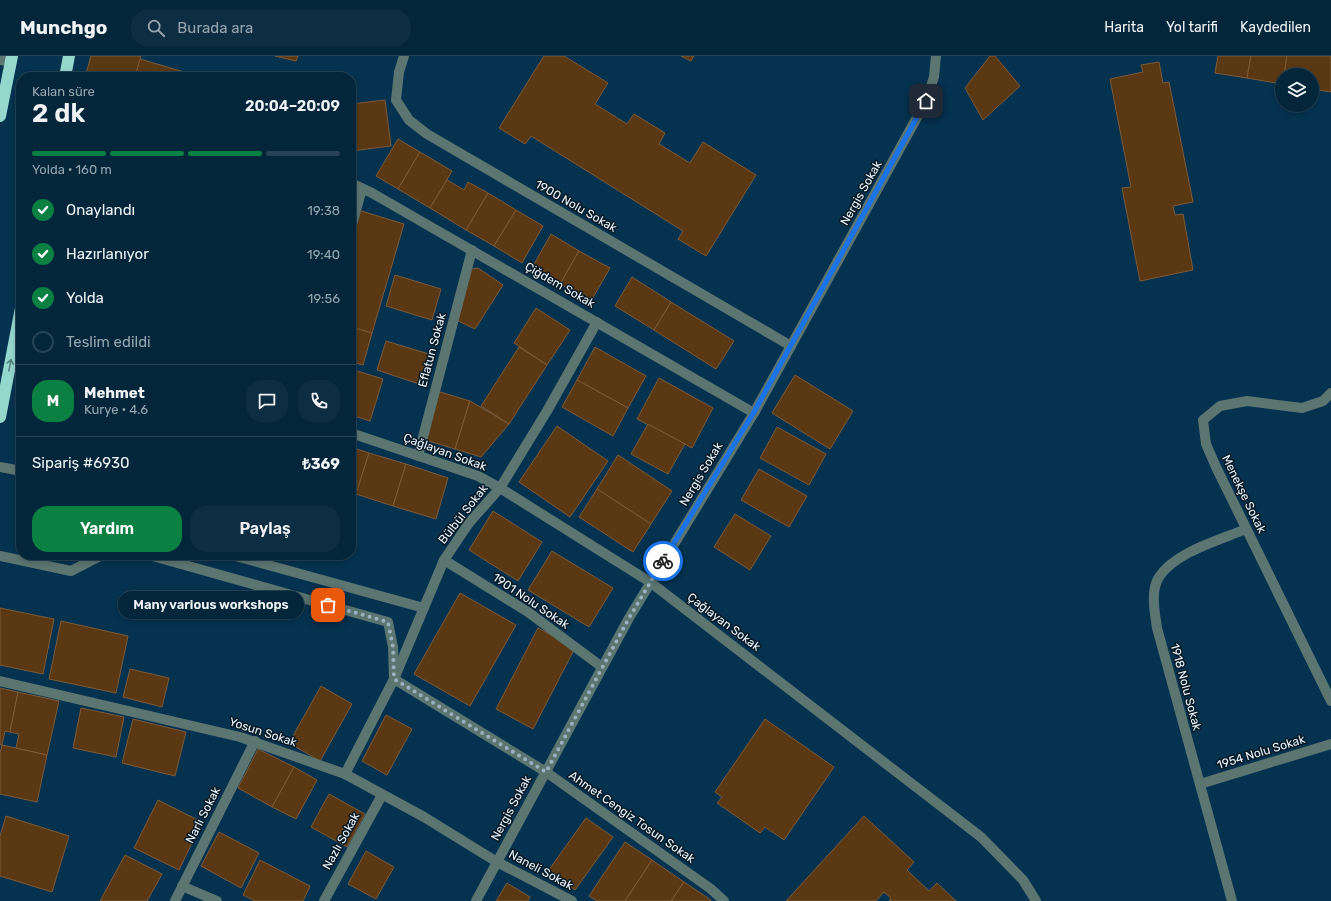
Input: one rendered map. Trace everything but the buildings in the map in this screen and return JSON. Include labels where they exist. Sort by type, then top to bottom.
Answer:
[{"type":"highway","points":[[66,72],[70,56]]},
{"type":"highway","points":[[0,116],[8,59]]},
{"type":"highway","points":[[0,417],[16,351]]},
{"type":"street","name":"1900 Nolu Sokak","points":[[404,56],[399,72],[396,100],[409,120],[427,134],[791,346]]},
{"type":"street","name":"Nergis Sokak","points":[[476,901],[602,667],[650,582],[754,412],[926,101],[934,77],[936,56]]},
{"type":"street","name":"Çiğdem Sokak","points":[[356,185],[754,412]]},
{"type":"street","points":[[356,210],[362,188]]},
{"type":"street","name":"Eflatun Sokak","points":[[418,456],[472,250]]},
{"type":"street","name":"Bülbül Sokak","points":[[345,774],[394,679],[444,560],[469,523],[500,488],[547,412],[597,322]]},
{"type":"street","name":"Menekşe Sokak","points":[[1331,393],[1323,401],[1302,408],[1247,401],[1220,406],[1203,420],[1206,444],[1246,529],[1331,701]]},
{"type":"street","name":"Çağlayan Sokak","points":[[356,435],[478,476],[500,488],[650,582],[981,837],[1023,880],[1036,901]]},
{"type":"street","points":[[0,467],[16,470]]},
{"type":"street","name":"1918 Nolu Sokak","points":[[1232,901],[1157,628],[1154,600],[1159,577],[1181,555],[1246,529]]},
{"type":"street","points":[[0,556],[16,559]]},
{"type":"street","points":[[19,560],[71,571],[92,560]]},
{"type":"street","points":[[166,560],[388,622],[393,647],[394,679]]},
{"type":"street","points":[[250,560],[424,608]]},
{"type":"street","name":"1901 Nolu Sokak","points":[[444,560],[528,612],[602,667]]},
{"type":"street","name":"Ahmet Cengiz Tosun Sokak","points":[[394,679],[546,772],[711,889],[724,901]]},
{"type":"street","name":"Yosun Sokak","points":[[0,681],[255,741],[345,774],[382,794],[497,862]]},
{"type":"street","name":"Narlı Sokak","points":[[175,901],[255,741]]},
{"type":"street","name":"1954 Nolu Sokak","points":[[1200,784],[1331,744]]},
{"type":"street","name":"Nazlı Sokak","points":[[324,901],[382,794]]},
{"type":"street","name":"Naneli Sokak","points":[[497,862],[572,901]]},
{"type":"street","points":[[182,886],[217,901]]},
{"type":"way so far","points":[[328,605],[388,622],[393,647],[394,679],[418,692],[546,772],[629,618],[663,561]]},
{"type":"place","name":"Many various workshops","points":[[328,605]]},
{"type":"route","points":[[663,561],[754,412],[926,101]]}]
